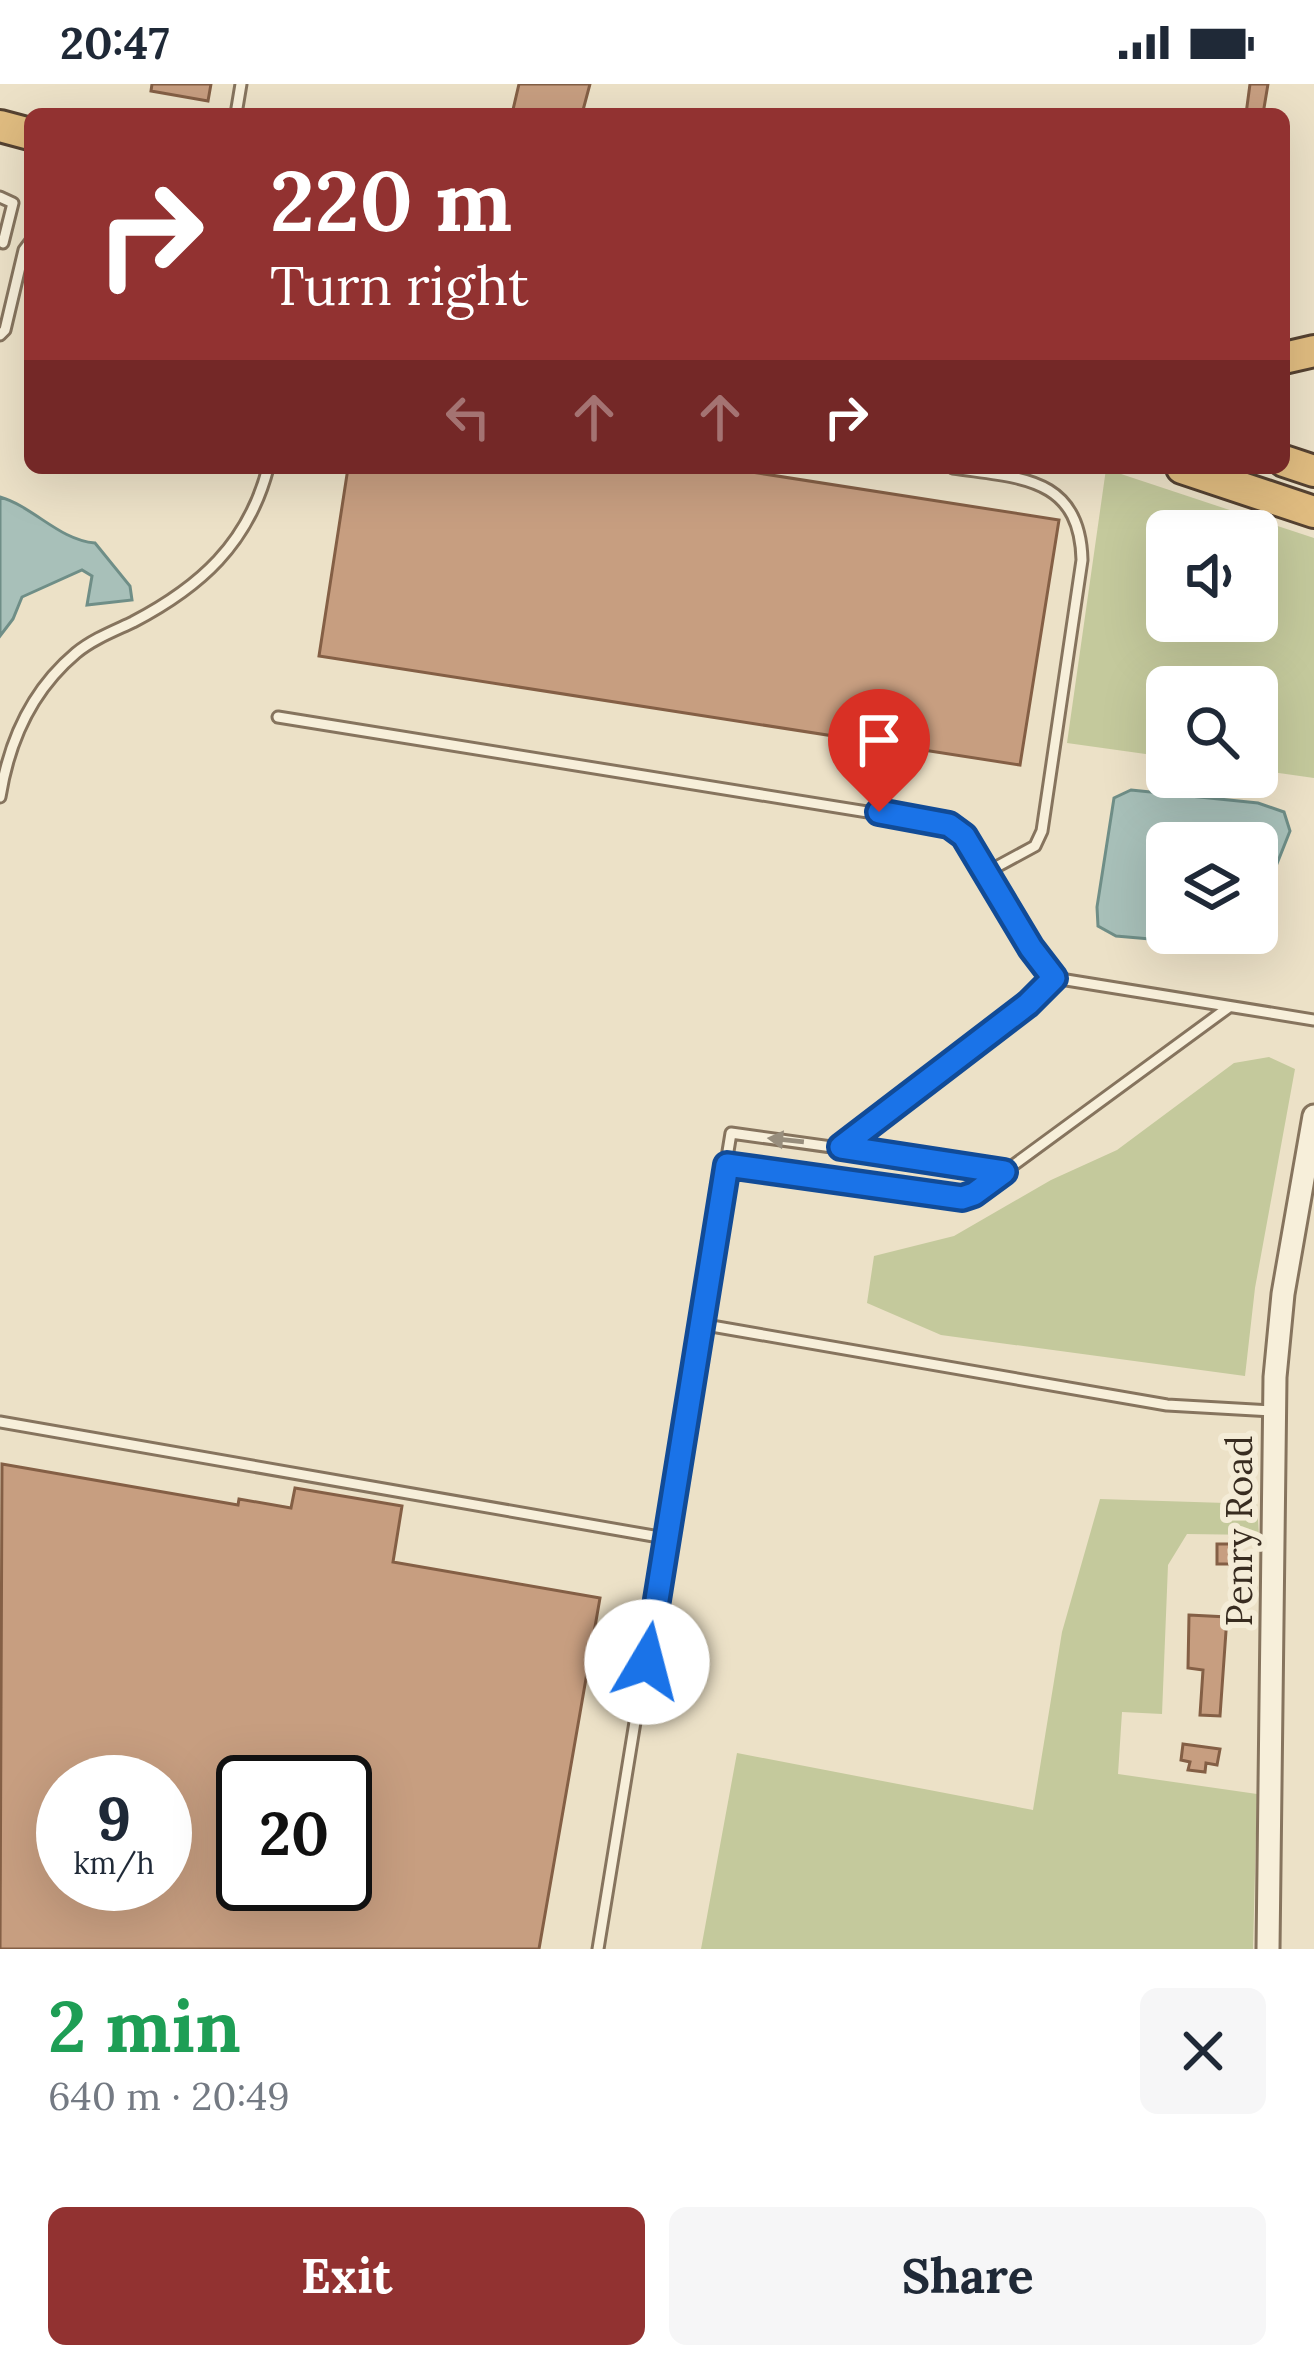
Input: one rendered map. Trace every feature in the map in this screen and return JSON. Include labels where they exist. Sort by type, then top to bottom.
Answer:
[{"type":"highway","points":[[1200,474],[1314,512]]},
{"type":"street","name":"Penry Road","points":[[1268,1949],[1273,1411],[1283,1294],[1314,1116]]},
{"type":"lane","points":[[0,197],[13,203],[2,243]]},
{"type":"lane","points":[[3,332],[24,259]]},
{"type":"lane","points":[[0,796],[14,736],[42,689],[80,650],[178,597],[218,563],[246,526],[266,474]]},
{"type":"lane","points":[[987,872],[1035,846],[1042,831],[1082,560],[1076,520],[1065,501],[1024,479],[992,474]]},
{"type":"lane","points":[[278,717],[949,825],[964,836],[1054,978],[1314,1020]]},
{"type":"lane","points":[[841,1147],[1028,1004],[1054,978]]},
{"type":"lane","points":[[727,1165],[962,1198],[974,1194],[1229,1007]]},
{"type":"lane","points":[[598,1949],[731,1133],[1004,1172]]},
{"type":"lane","points":[[700,1324],[1167,1405],[1273,1411]]},
{"type":"lane","points":[[0,1422],[665,1538]]},
{"type":"green space","points":[[1105,474],[1121,474],[1230,510],[1146,510],[1146,642],[1278,642],[1278,526],[1314,538],[1314,778],[1278,773],[1278,666],[1146,666],[1146,754],[1067,743]]},
{"type":"green space","points":[[1269,1057],[1295,1069],[1255,1288],[1245,1376],[941,1335],[867,1303],[874,1256],[954,1236],[1051,1180],[1117,1150],[1234,1063]]},
{"type":"green space","points":[[1100,1499],[1257,1504],[1259,1535],[1187,1534],[1168,1565],[1162,1714],[1122,1712],[1118,1774],[1257,1794],[1253,1949],[701,1949],[737,1753],[1033,1810],[1062,1632]]},
{"type":"water","points":[[0,497],[70,536],[95,543],[130,586],[132,600],[87,605],[92,576],[82,570],[22,597],[0,636]]},
{"type":"water","points":[[1131,790],[1146,792],[1146,798],[1258,803],[1284,812],[1290,831],[1278,861],[1278,822],[1146,822],[1146,939],[1116,936],[1098,926],[1097,907],[1114,798]]},
{"type":"building","points":[[152,84],[211,84],[208,101],[151,91]]},
{"type":"building","points":[[519,84],[590,84],[584,108],[513,108]]},
{"type":"building","points":[[1250,84],[1268,84],[1264,108],[1247,108]]},
{"type":"building","points":[[347,474],[764,474],[1059,520],[1020,765],[319,656]]},
{"type":"building","points":[[2,1464],[238,1505],[239,1499],[291,1508],[295,1488],[402,1506],[393,1562],[600,1598],[539,1949],[0,1949]]},
{"type":"building","points":[[1217,1544],[1234,1544],[1233,1564],[1217,1564]]},
{"type":"building","points":[[1189,1615],[1227,1617],[1220,1716],[1200,1715],[1203,1670],[1188,1668]]},
{"type":"building","points":[[1183,1744],[1220,1749],[1217,1765],[1206,1763],[1205,1772],[1188,1770],[1190,1762],[1181,1760]]},
{"type":"route","points":[[647,1662],[727,1165],[962,1198],[1004,1172],[841,1147],[1028,1004],[1054,978],[964,836],[949,825],[879,812]]}]
